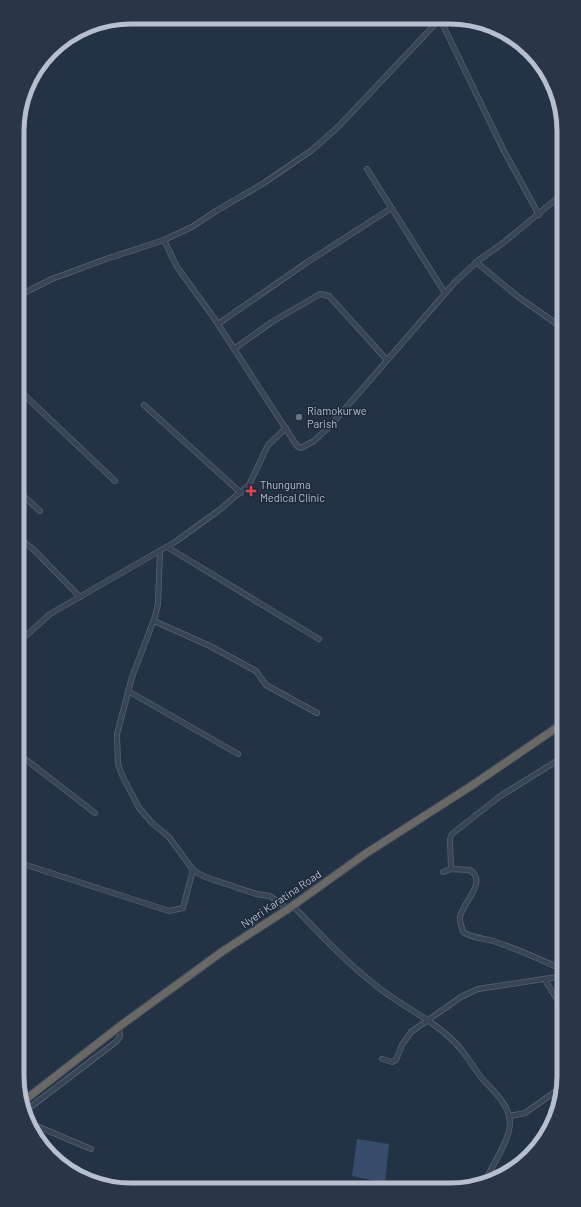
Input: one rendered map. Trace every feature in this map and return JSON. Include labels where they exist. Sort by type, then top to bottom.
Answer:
[{"type":"highway","name":"Nyeri Karatina Road","points":[[26,1099],[120,1026],[223,951],[290,908],[365,854],[471,786],[557,727]]},
{"type":"street","points":[[24,293],[52,279],[164,240],[192,227],[264,183],[312,150],[338,127],[435,24]]},
{"type":"street","points":[[442,24],[503,149],[538,215]]},
{"type":"street","points":[[367,169],[390,209],[445,293]]},
{"type":"street","points":[[164,240],[177,267],[218,324],[297,446],[301,448],[314,441],[331,425],[445,293],[476,262],[538,215],[557,199]]},
{"type":"street","points":[[218,324],[306,263],[390,209]]},
{"type":"street","points":[[476,262],[517,296],[557,324]]},
{"type":"street","points":[[234,348],[272,322],[320,294],[328,296],[387,360]]},
{"type":"street","points":[[24,395],[115,480]]},
{"type":"street","points":[[144,405],[241,493]]},
{"type":"street","points":[[24,637],[43,619],[167,547],[241,493],[253,479],[268,445],[286,428]]},
{"type":"street","points":[[24,497],[40,511]]},
{"type":"street","points":[[24,542],[34,550],[80,597]]},
{"type":"street","points":[[167,547],[319,638]]},
{"type":"street","points":[[160,551],[158,604],[154,621],[128,691],[117,734],[118,764],[138,808],[152,823],[169,837],[193,870],[205,877],[256,894],[270,896],[290,908],[358,970],[397,1002],[427,1020],[459,1046],[480,1076],[501,1100],[509,1116],[509,1130],[488,1176]]},
{"type":"street","points":[[154,621],[210,646],[256,671],[266,685],[317,713]]},
{"type":"street","points":[[128,691],[238,754]]},
{"type":"street","points":[[24,758],[95,812]]},
{"type":"street","points":[[451,869],[450,839],[452,834],[499,797],[557,760]]},
{"type":"street","points":[[24,864],[168,910],[183,908],[193,870]]},
{"type":"street","points":[[443,872],[451,869],[470,870],[477,878],[476,886],[460,917],[463,932],[470,936],[492,941],[520,951],[557,967]]},
{"type":"street","points":[[382,1058],[392,1062],[396,1060],[402,1045],[411,1032],[461,997],[478,989],[557,977]]},
{"type":"street","points":[[545,980],[557,998]]},
{"type":"street","points":[[29,1108],[117,1041],[121,1030],[120,1026]]},
{"type":"street","points":[[509,1116],[525,1113],[556,1091]]},
{"type":"street","points":[[36,1126],[91,1149]]},
{"type":"water","points":[[357,1139],[389,1144],[385,1183],[352,1176]]},
{"type":"place","name":"Riamokurwe Parish","points":[[299,417]]},
{"type":"place","name":"Thunguma Medical Clinic","points":[[251,491]]}]
